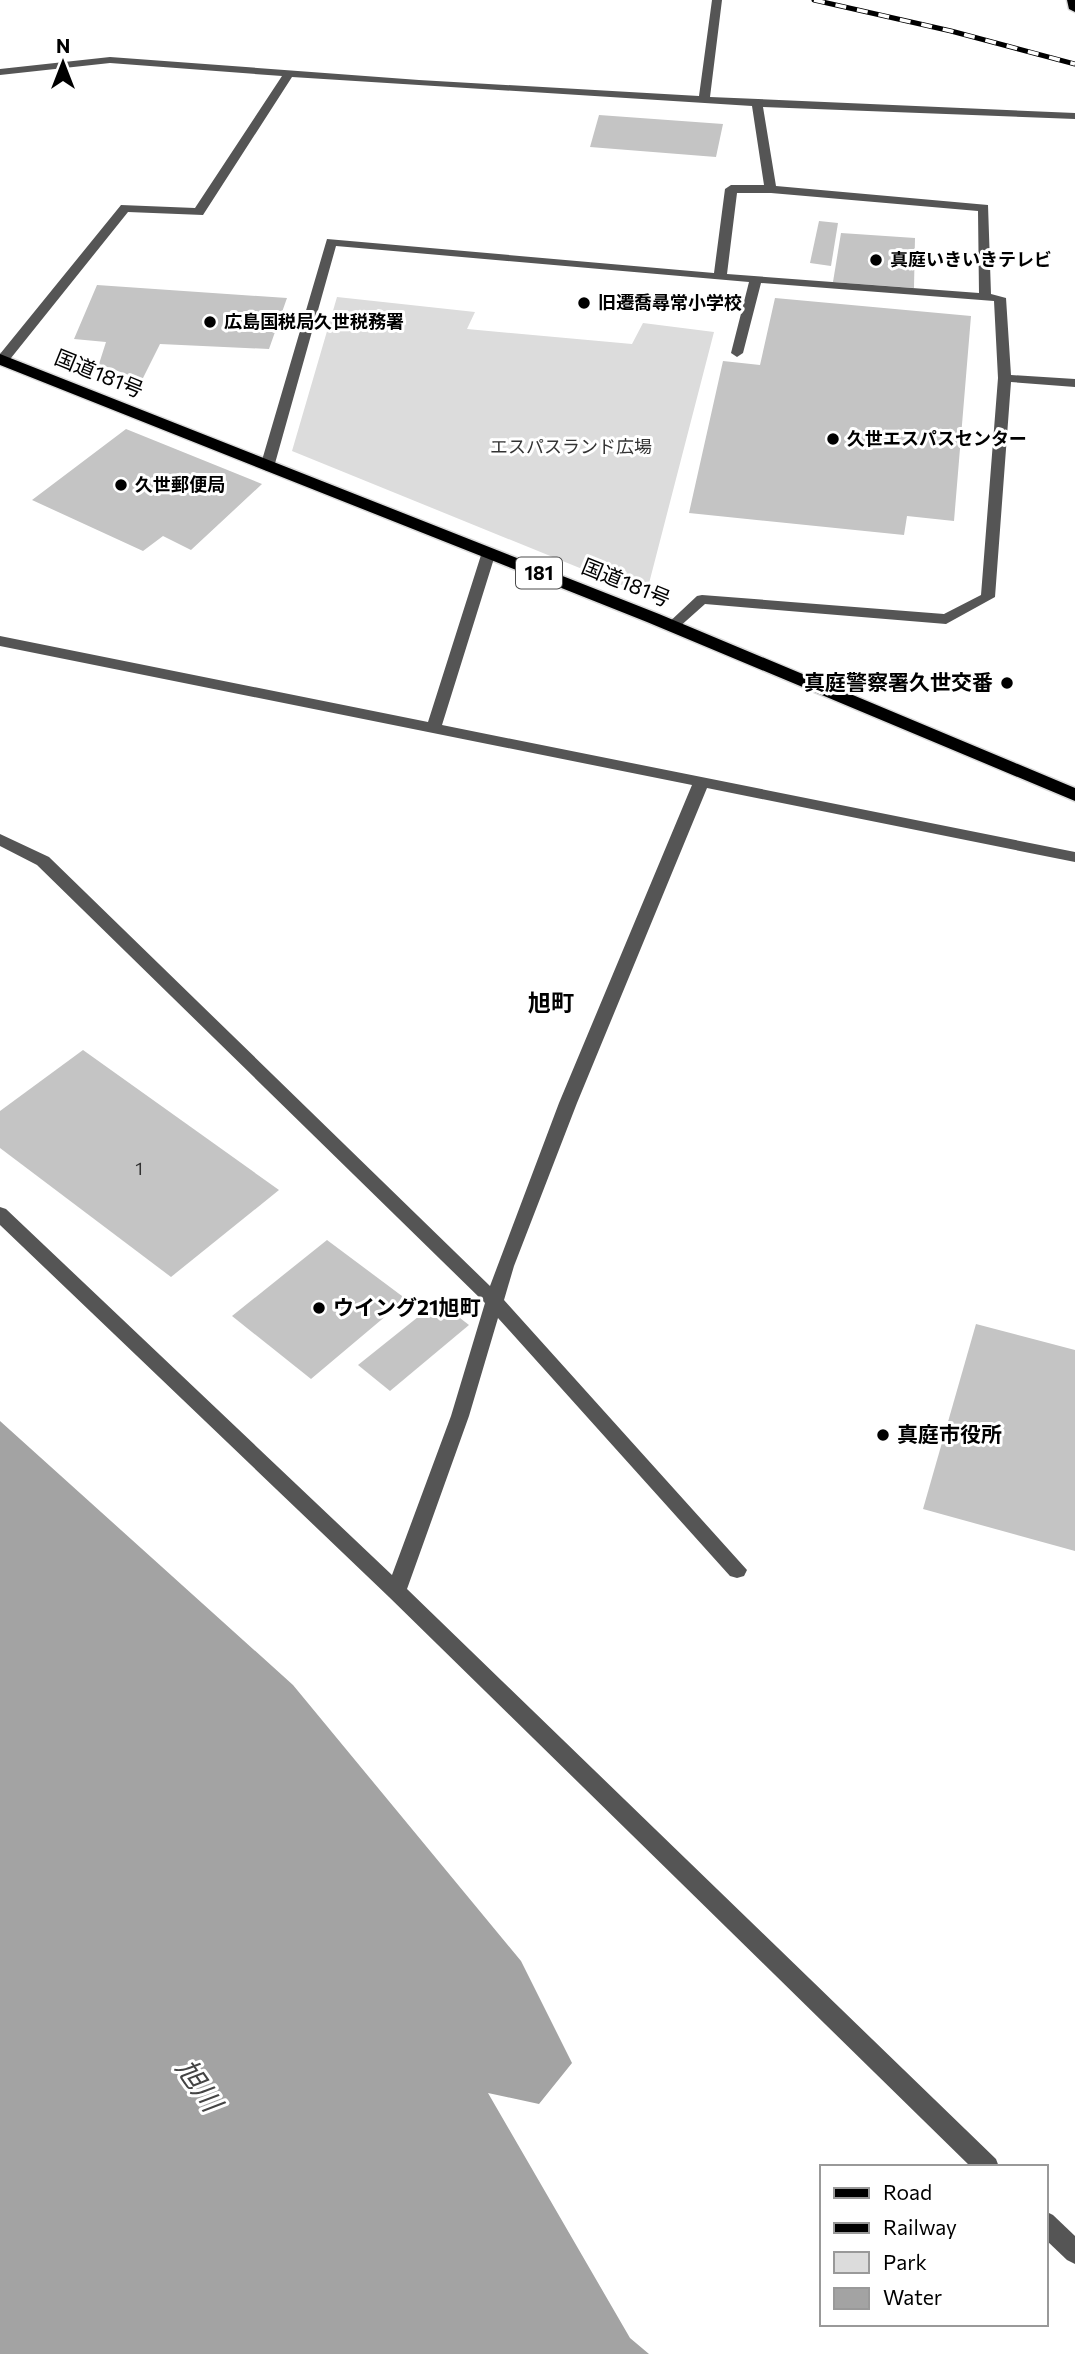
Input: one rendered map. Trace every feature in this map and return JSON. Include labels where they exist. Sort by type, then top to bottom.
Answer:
[{"type":"highway","name":"国道181号","points":[[1,359],[672,626],[1075,795]]},
{"type":"main road","points":[[1072,0],[1075,9]]},
{"type":"street","points":[[704,100],[717,0]]},
{"type":"street","points":[[0,72],[110,60],[419,83],[704,100],[1075,116]]},
{"type":"street","points":[[1,359],[125,208],[199,212],[290,72]]},
{"type":"street","points":[[757,103],[771,189]]},
{"type":"street","points":[[720,277],[731,189],[771,189],[984,208],[985,297]]},
{"type":"street","points":[[267,467],[331,242],[720,277],[1000,298],[1005,378],[988,597],[946,619],[702,599],[672,626]]},
{"type":"street","points":[[737,353],[756,279]]},
{"type":"street","points":[[1005,378],[1075,383]]},
{"type":"street","points":[[433,729],[489,552]]},
{"type":"street","points":[[0,641],[1075,857]]},
{"type":"street","points":[[396,1591],[460,1416],[505,1266],[568,1103],[701,783]]},
{"type":"street","points":[[0,839],[43,861],[495,1302],[737,1570]]},
{"type":"street","points":[[0,1214],[396,1591],[986,2165]]},
{"type":"street","points":[[1047,2225],[1075,2252]]},
{"type":"green space","name":"エスパスランド広場","points":[[337,297],[475,312],[467,329],[632,344],[643,323],[714,332],[646,595],[292,451]]},
{"type":"water","name":"旭川","points":[[0,1421],[293,1685],[521,1961],[572,2063],[539,2104],[488,2093],[630,2338],[649,2354],[0,2354]]},
{"type":"building","points":[[599,115],[723,124],[716,157],[590,147]]},
{"type":"building","points":[[819,221],[838,223],[831,266],[810,263]]},
{"type":"building","name":"真庭いきいきテレビ","points":[[841,233],[915,238],[914,288],[833,282]]},
{"type":"building","points":[[97,285],[287,298],[269,349],[160,344],[142,380],[99,364],[106,342],[74,339]]},
{"type":"building","name":"久世エスパスセンター","points":[[775,298],[971,316],[954,521],[907,516],[904,535],[689,513],[723,361],[760,365]]},
{"type":"building","points":[[126,429],[262,484],[191,550],[163,536],[143,551],[32,500]]},
{"type":"building","points":[[83,1050],[279,1190],[171,1277],[0,1148],[0,1111]]},
{"type":"building","name":"ウイング21旭町","points":[[327,1240],[406,1299],[311,1379],[232,1316]]},
{"type":"building","points":[[438,1301],[469,1325],[390,1391],[358,1365]]},
{"type":"building","points":[[976,1324],[1075,1350],[1075,1551],[923,1509]]},
{"type":"railway","points":[[814,0],[951,31],[1075,64]]},
{"type":"place","name":"真庭いきいきテレビ","points":[[876,260]]},
{"type":"place","name":"旧遷喬尋常小学校","points":[[584,303]]},
{"type":"place","name":"広島国税局久世税務署","points":[[210,322]]},
{"type":"place","name":"久世エスパスセンター","points":[[833,439]]},
{"type":"place","name":"久世郵便局","points":[[121,485]]},
{"type":"place","name":"真庭警察署久世交番","points":[[1007,683]]},
{"type":"place","name":"ウイング21旭町","points":[[319,1308]]},
{"type":"place","name":"真庭市役所","points":[[883,1435]]},
{"type":"district","name":"旭町","points":[[551,1003]]}]
